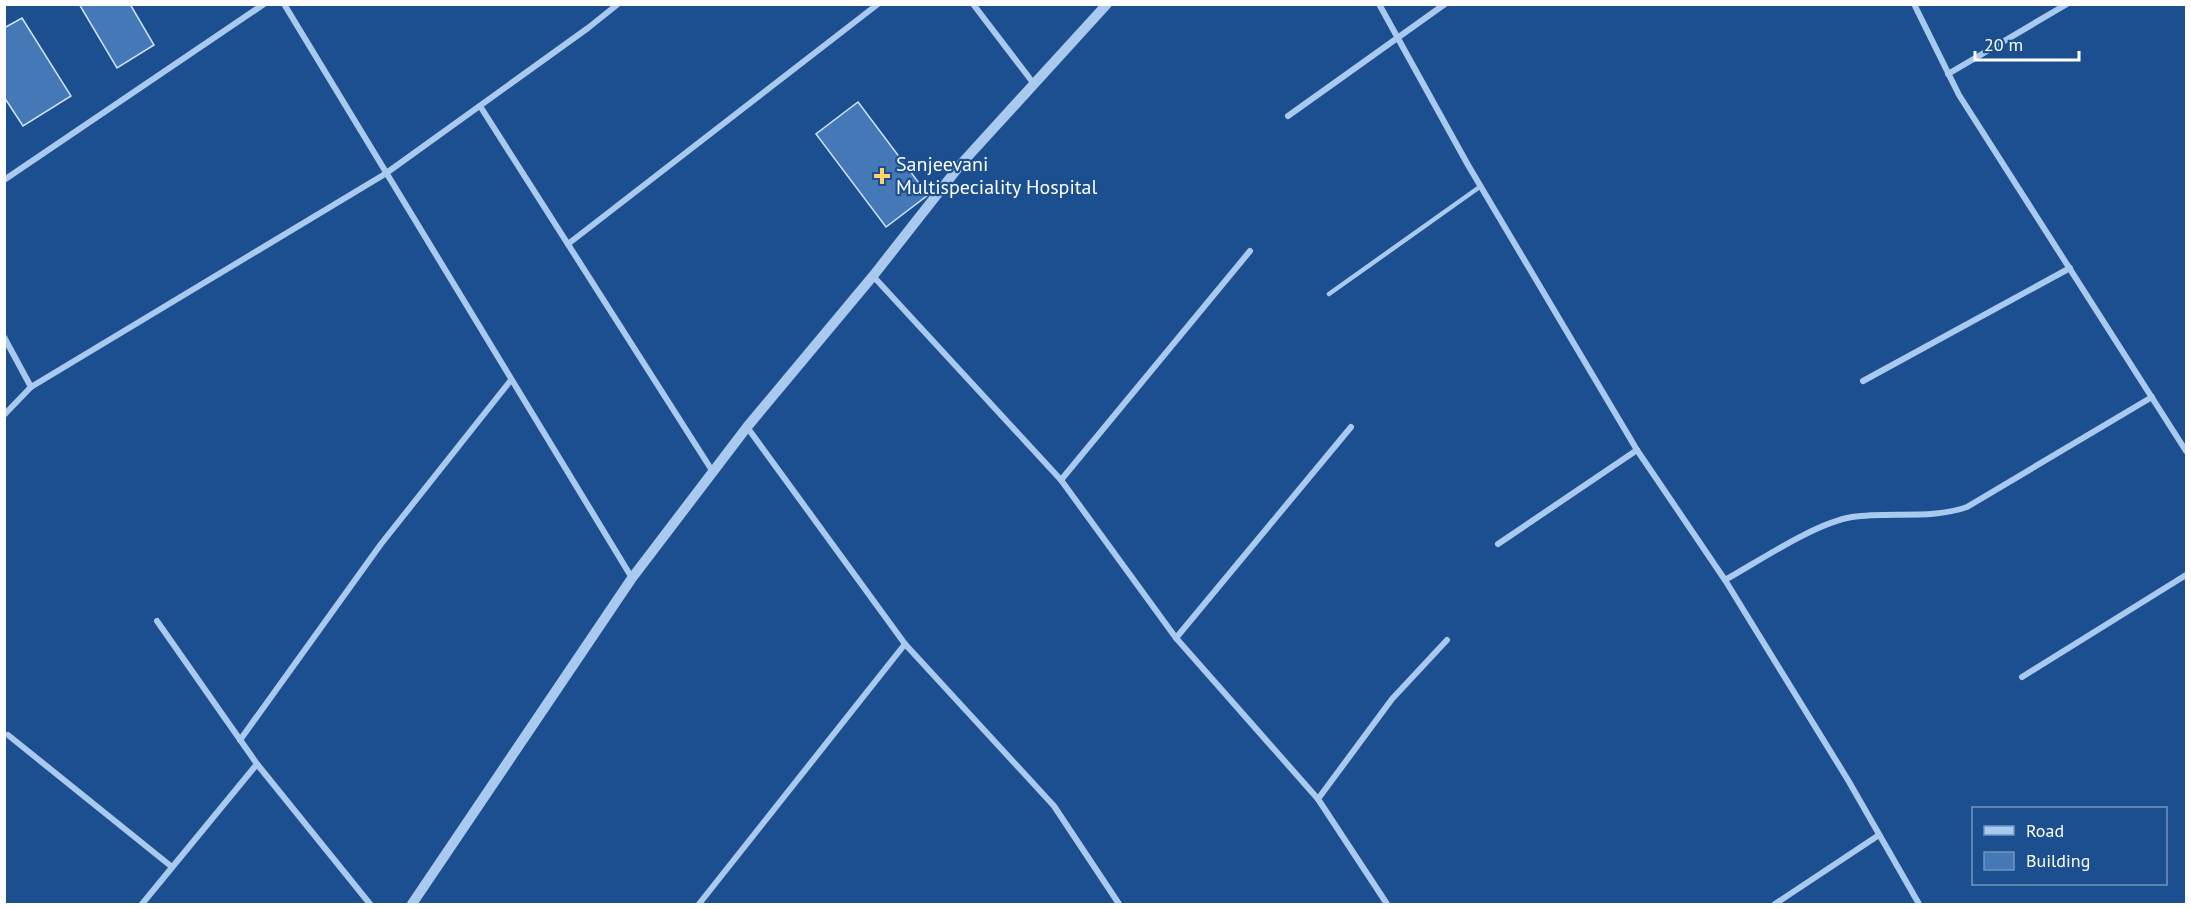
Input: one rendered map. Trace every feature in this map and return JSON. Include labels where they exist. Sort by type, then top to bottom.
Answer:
[{"type":"street","points":[[4,180],[264,4]]},
{"type":"street","points":[[284,4],[632,578]]},
{"type":"street","points":[[4,415],[31,387],[385,174],[618,4]]},
{"type":"street","points":[[568,244],[878,4]]},
{"type":"street","points":[[973,4],[1034,84]]},
{"type":"street","points":[[412,904],[632,578],[747,427],[873,276],[961,164],[1107,4]]},
{"type":"street","points":[[1380,4],[1481,186],[1637,450],[1725,580],[1848,780],[1919,904]]},
{"type":"street","points":[[1288,116],[1445,4]]},
{"type":"street","points":[[1914,4],[1959,95],[2187,451]]},
{"type":"street","points":[[1948,74],[2067,4]]},
{"type":"street","points":[[480,106],[713,472]]},
{"type":"street","points":[[1061,480],[1250,251]]},
{"type":"street","points":[[1863,381],[2070,268]]},
{"type":"street","points":[[873,276],[1061,480],[1176,638],[1318,799],[1387,904]]},
{"type":"street","points":[[4,337],[31,387]]},
{"type":"street","points":[[240,740],[381,544],[511,380]]},
{"type":"street","points":[[1725,580],[1820,527],[1849,517],[1879,513],[1950,513],[1967,507],[2152,398]]},
{"type":"street","points":[[747,427],[905,644],[1054,806],[1119,904]]},
{"type":"street","points":[[1176,638],[1351,427]]},
{"type":"street","points":[[1498,544],[1637,450]]},
{"type":"street","points":[[2022,677],[2187,575]]},
{"type":"street","points":[[157,621],[257,764],[370,904]]},
{"type":"street","points":[[1318,799],[1392,699],[1447,640]]},
{"type":"street","points":[[700,904],[905,644]]},
{"type":"street","points":[[8,735],[172,867]]},
{"type":"street","points":[[142,904],[257,764]]},
{"type":"street","points":[[1775,904],[1879,835]]},
{"type":"lane","points":[[1329,294],[1481,186]]},
{"type":"building","points":[[79,4],[130,4],[154,45],[117,68]]},
{"type":"building","points":[[22,18],[71,96],[23,126],[4,97],[4,28]]},
{"type":"building","points":[[858,102],[928,195],[886,227],[816,134]]},
{"type":"place","name":"Sanjeevani Multispeciality Hospital","points":[[882,176]]}]
